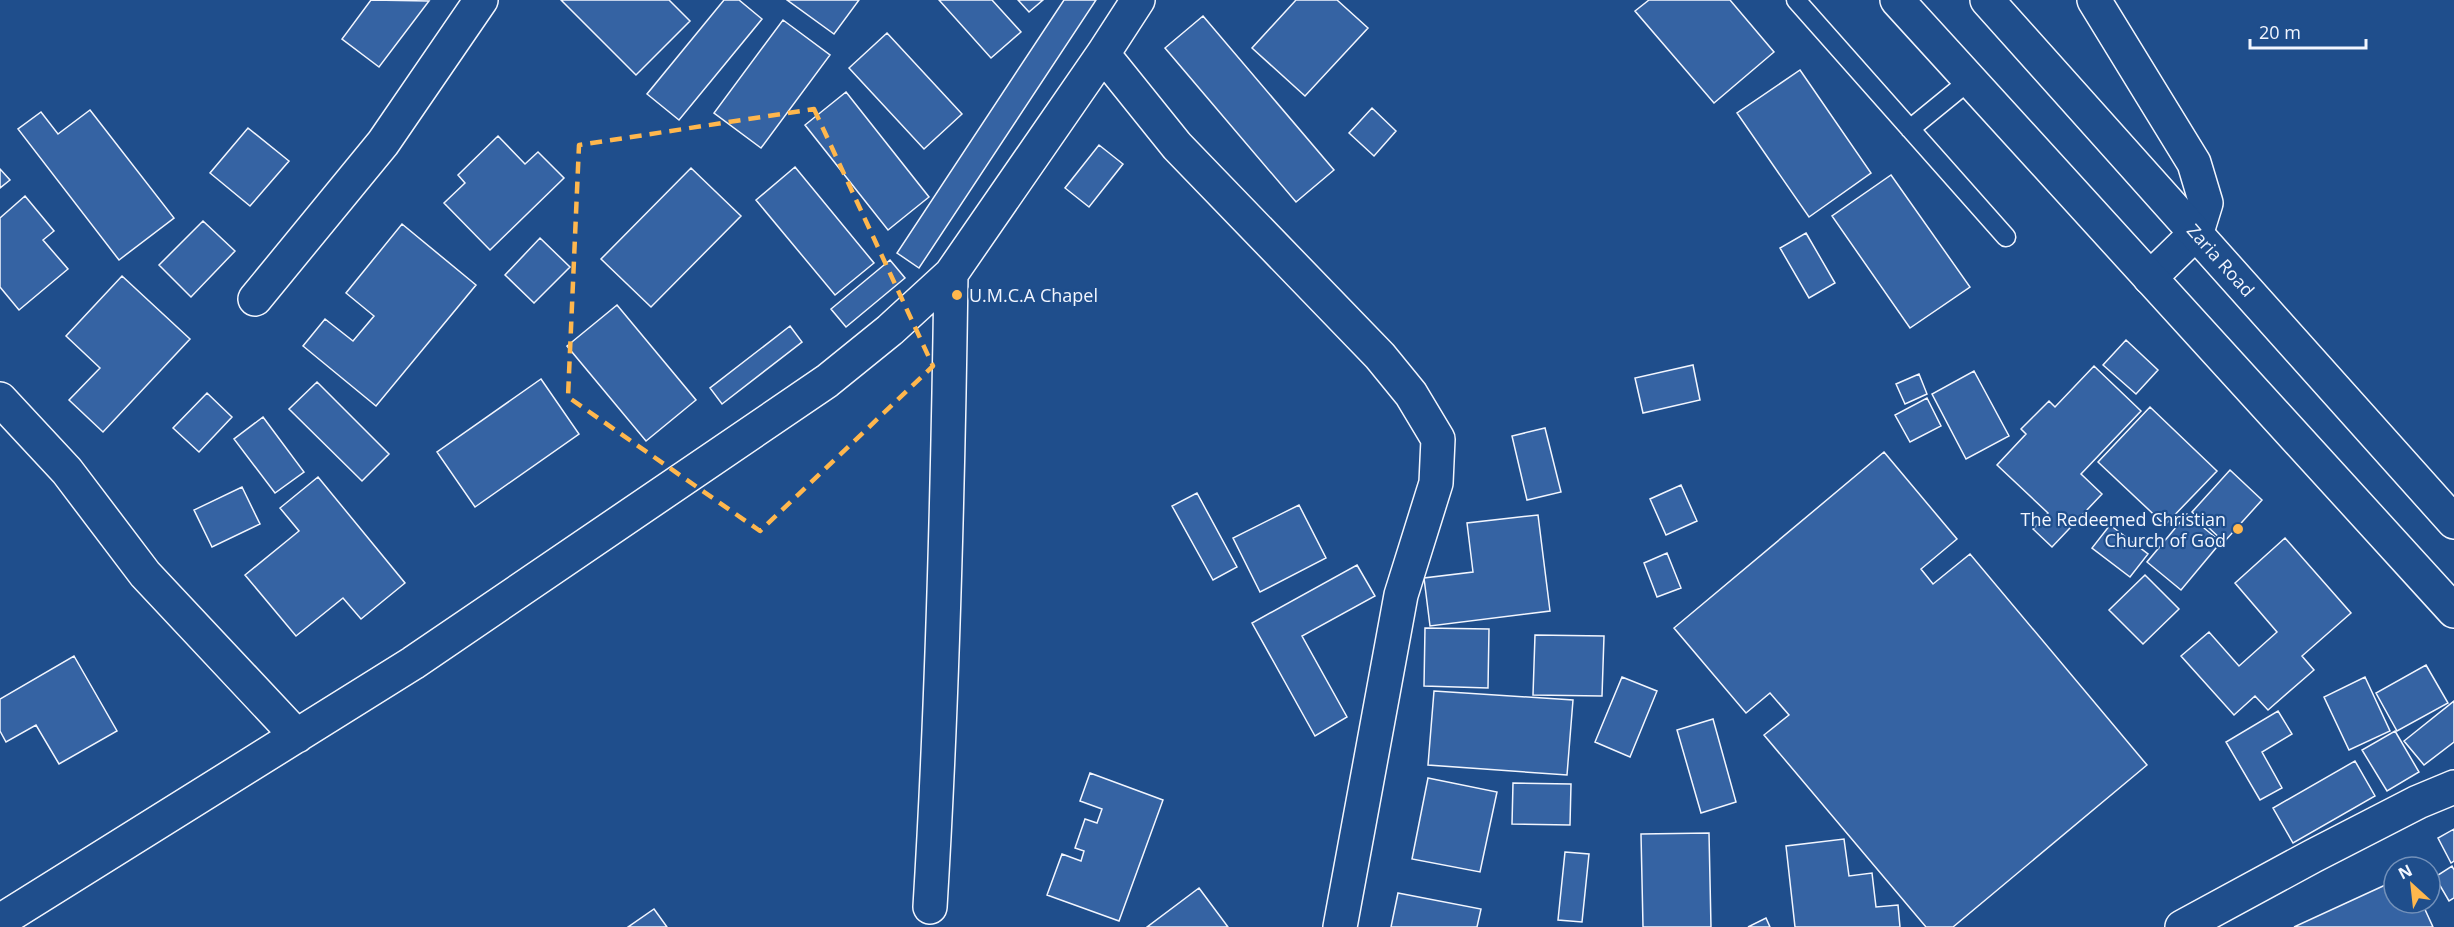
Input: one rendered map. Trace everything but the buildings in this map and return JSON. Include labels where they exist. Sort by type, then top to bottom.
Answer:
[{"type":"main road","points":[[255,299],[383,143],[481,0]]},
{"type":"main road","points":[[0,921],[412,663],[827,381],[890,330],[951,274],[1138,0]]},
{"type":"main road","points":[[1897,0],[2454,611]]},
{"type":"main road","name":"Zaria Road","points":[[1987,0],[2454,522]]},
{"type":"main road","points":[[2094,0],[2194,163],[2206,202],[2196,232],[2150,278]]},
{"type":"main road","points":[[1103,54],[1177,146],[1380,356],[1411,394],[1438,439],[1436,483],[1401,595],[1340,927]]},
{"type":"main road","points":[[930,907],[940,752],[951,274]]},
{"type":"main road","points":[[0,399],[67,471],[146,574],[297,736]]},
{"type":"main road","points":[[2182,927],[2313,856],[2418,802],[2454,787]]},
{"type":"lane","points":[[1796,0],[2006,237]]},
{"type":"lane","points":[[1910,129],[1970,80]]},
{"type":"highlighted area","points":[[814,109],[933,366],[760,531],[568,397],[579,145]]},
{"type":"place","name":"U.M.C.A Chapel","points":[[957,295]]},
{"type":"place","name":"The Redeemed Christian Church of God","points":[[2238,529]]}]
